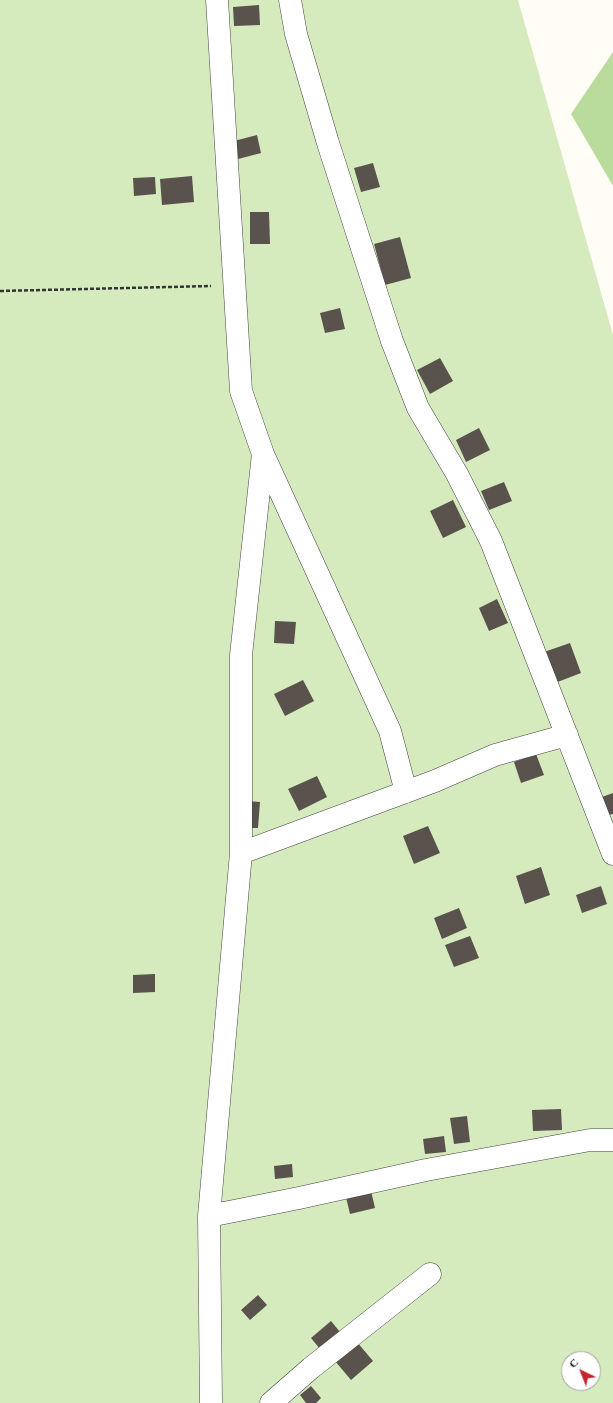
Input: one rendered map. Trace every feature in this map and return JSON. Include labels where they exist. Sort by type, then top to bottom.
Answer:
[{"type":"street","points":[[217,0],[241,391],[263,454],[390,731],[406,792]]},
{"type":"street","points":[[290,0],[296,34],[326,136],[392,341],[418,408],[457,474],[492,541],[613,854]]},
{"type":"street","points":[[211,1403],[209,1216],[241,853],[241,655],[263,454]]},
{"type":"street","points":[[241,853],[435,781],[495,755],[567,734]]},
{"type":"street","points":[[209,1216],[426,1170],[590,1140],[613,1140]]},
{"type":"street","points":[[270,1403],[311,1368],[430,1274]]},
{"type":"path","points":[[0,291],[235,286]]},
{"type":"green space","points":[[0,0],[518,0],[613,335],[613,1403],[0,1403]]},
{"type":"green space","points":[[613,52],[613,186],[571,114]]},
{"type":"building","points":[[259,5],[260,25],[234,26],[233,7]]},
{"type":"building","points":[[257,135],[261,153],[238,159],[234,141]]},
{"type":"building","points":[[373,163],[380,187],[361,192],[354,168]]},
{"type":"building","points":[[192,176],[194,202],[162,205],[160,179]]},
{"type":"building","points":[[155,177],[156,194],[134,196],[133,178]]},
{"type":"building","points":[[250,212],[269,212],[270,244],[250,244]]},
{"type":"building","points":[[400,237],[411,278],[385,285],[374,244]]},
{"type":"building","points":[[340,308],[345,329],[325,333],[320,313]]},
{"type":"building","points":[[440,358],[453,381],[430,394],[417,370]]},
{"type":"building","points":[[479,428],[490,450],[466,462],[456,440]]},
{"type":"building","points":[[504,482],[512,501],[489,510],[481,491]]},
{"type":"building","points":[[453,500],[466,527],[443,538],[430,511]]},
{"type":"building","points":[[497,599],[508,623],[489,631],[479,608]]},
{"type":"building","points":[[275,621],[296,622],[294,644],[274,643]]},
{"type":"building","points":[[570,643],[581,673],[555,683],[544,652]]},
{"type":"building","points":[[303,680],[314,701],[285,716],[274,694]]},
{"type":"building","points":[[536,754],[544,775],[521,783],[514,762]]},
{"type":"building","points":[[317,776],[327,797],[299,811],[288,789]]},
{"type":"building","points":[[613,793],[613,814],[608,815],[602,797]]},
{"type":"building","points":[[248,801],[260,802],[258,828],[246,828]]},
{"type":"building","points":[[428,826],[440,853],[414,864],[403,836]]},
{"type":"building","points":[[541,867],[550,895],[525,904],[516,876]]},
{"type":"building","points":[[601,886],[607,904],[582,913],[576,895]]},
{"type":"building","points":[[459,908],[467,928],[442,939],[434,918]]},
{"type":"building","points":[[470,936],[479,958],[454,967],[445,945]]},
{"type":"building","points":[[155,974],[155,992],[133,993],[133,975]]},
{"type":"building","points":[[561,1109],[562,1130],[533,1131],[532,1110]]},
{"type":"building","points":[[467,1116],[470,1142],[454,1144],[450,1118]]},
{"type":"building","points":[[444,1136],[446,1152],[425,1154],[423,1139]]},
{"type":"building","points":[[292,1164],[293,1177],[275,1179],[274,1166]]},
{"type":"building","points":[[371,1191],[375,1208],[350,1214],[346,1197]]},
{"type":"building","points":[[258,1295],[267,1305],[250,1320],[241,1310]]},
{"type":"building","points":[[331,1321],[340,1332],[320,1349],[311,1338]]},
{"type":"building","points":[[357,1342],[373,1361],[351,1380],[335,1361]]},
{"type":"building","points":[[311,1386],[321,1398],[316,1403],[306,1403],[300,1395]]}]
